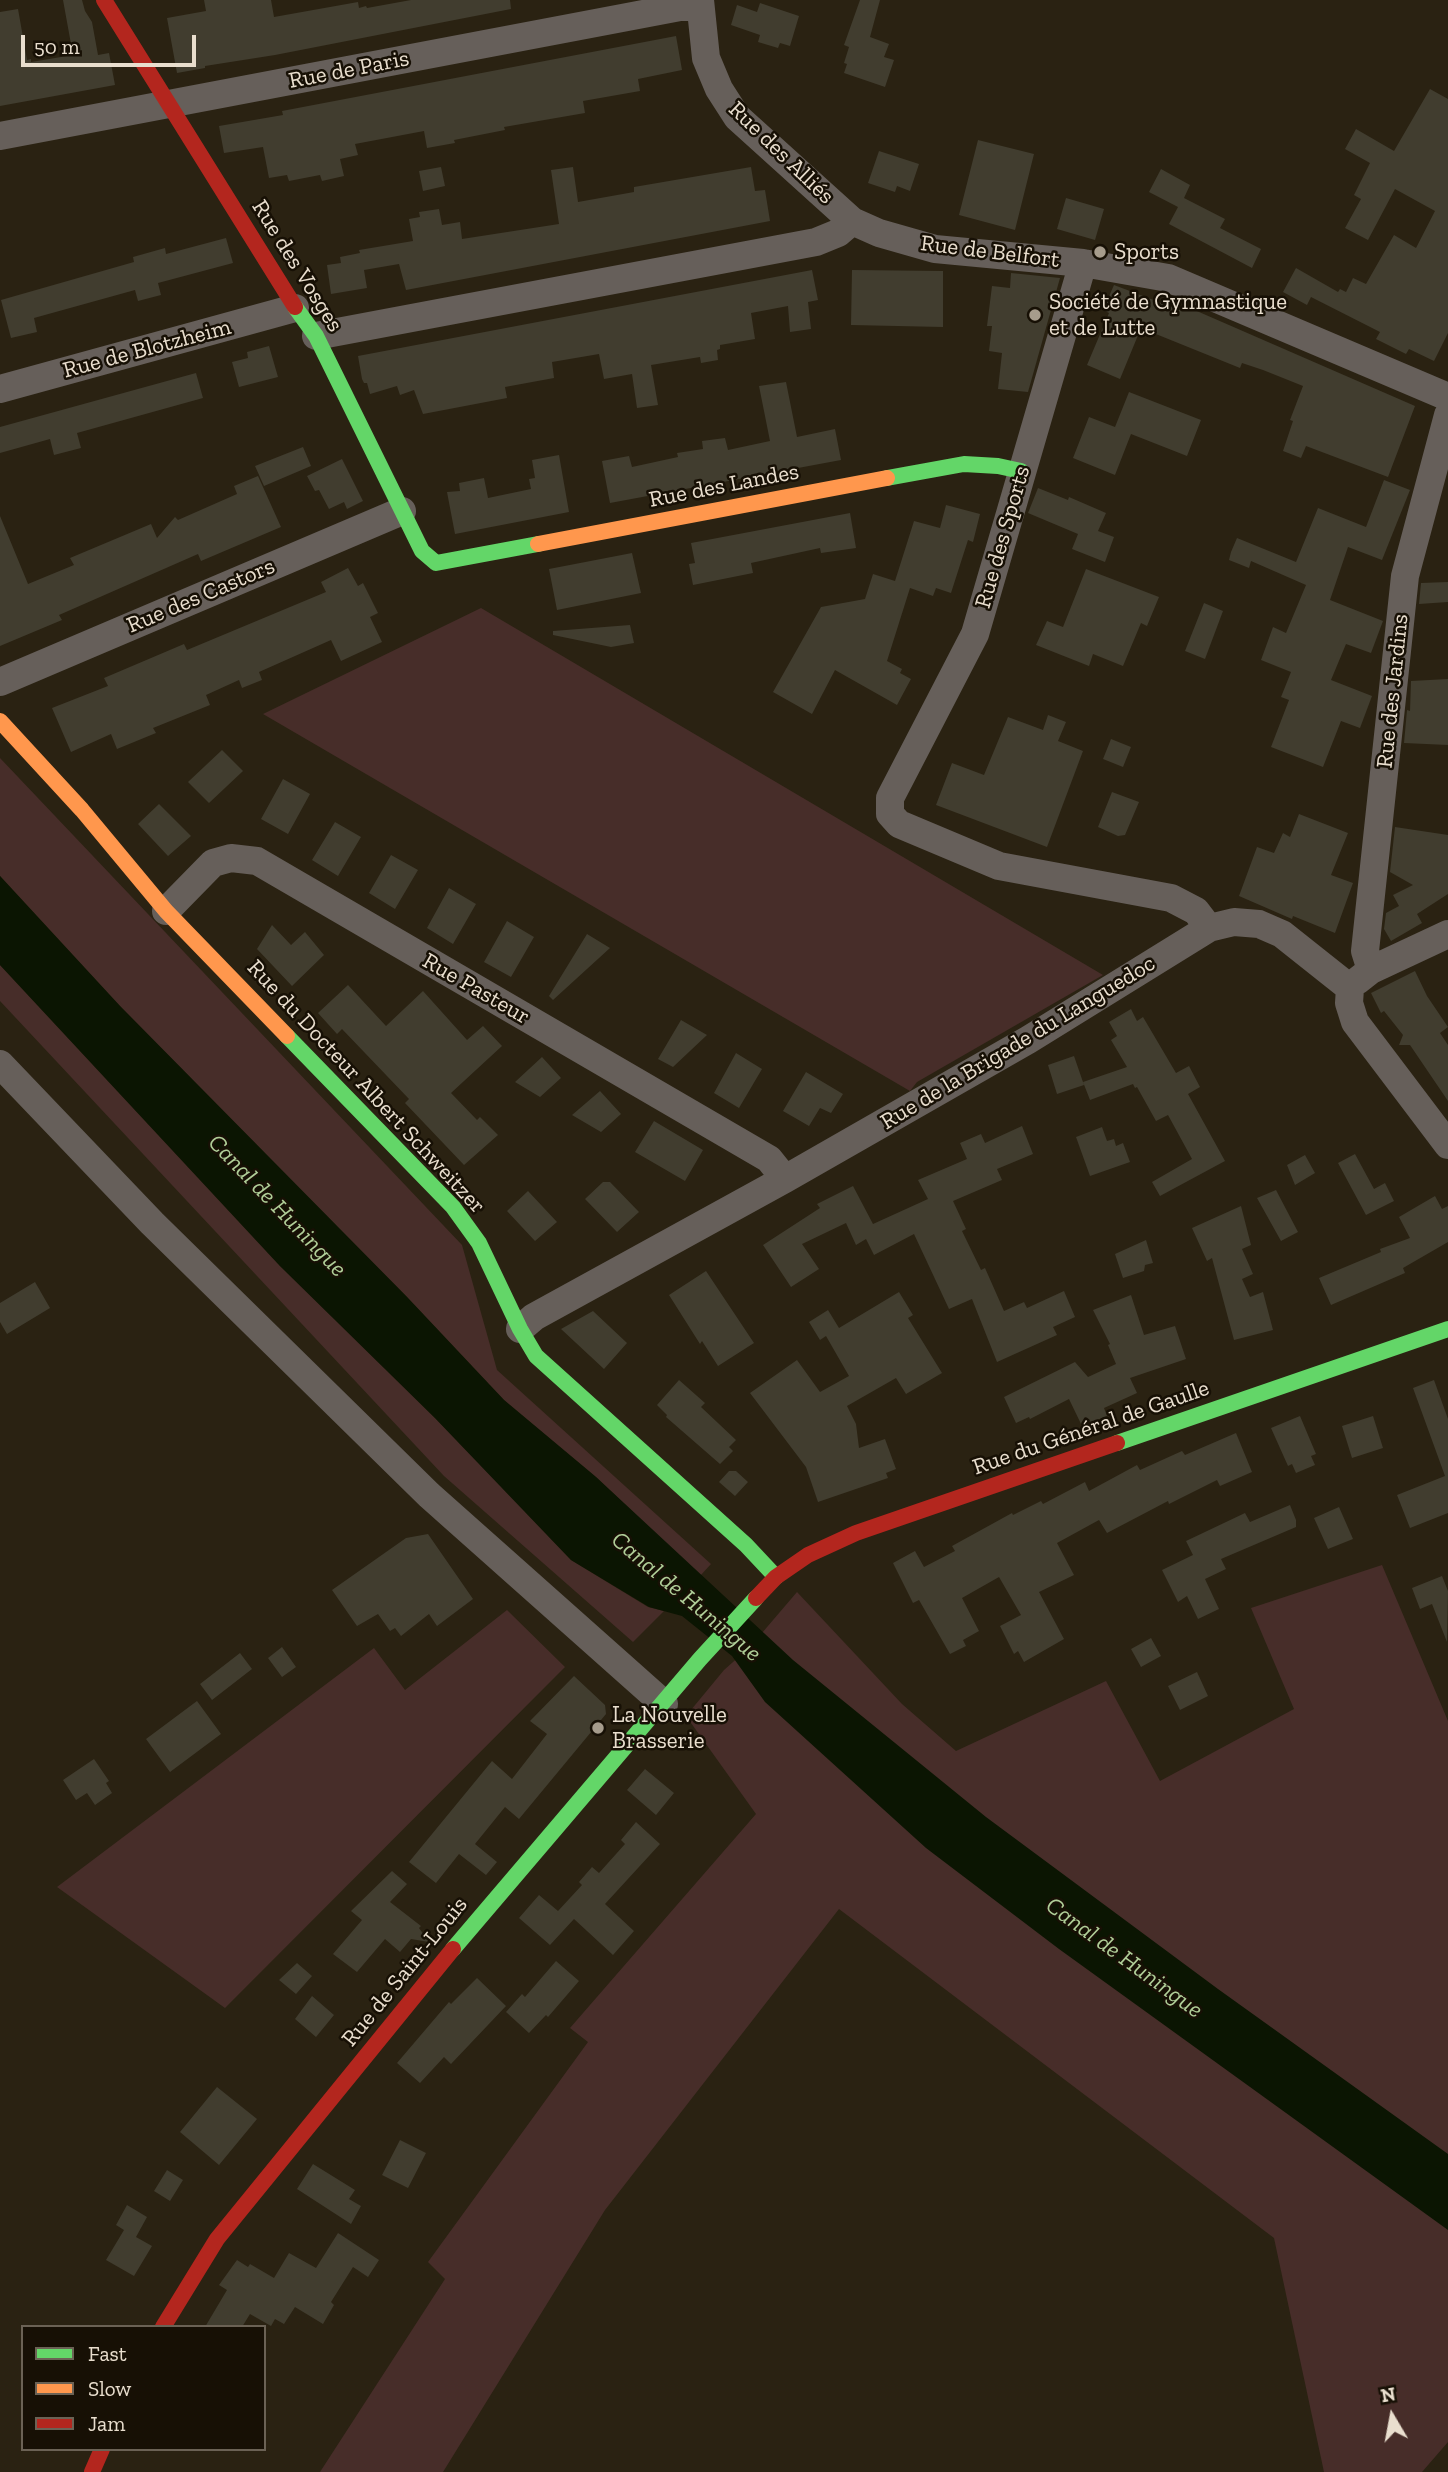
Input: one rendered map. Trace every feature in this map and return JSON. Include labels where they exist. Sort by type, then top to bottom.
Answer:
[{"type":"street","name":"Rue des Vosges","points":[[104,0],[295,309],[316,336],[422,551],[436,563]]},
{"type":"street","name":"Rue de Paris","points":[[0,136],[699,4]]},
{"type":"street","name":"Rue des Alliés","points":[[699,4],[706,58],[719,89],[737,117],[852,221]]},
{"type":"street","name":"Rue de Belfort","points":[[852,221],[879,233],[935,249],[1083,262],[1168,278],[1448,397]]},
{"type":"street","points":[[316,336],[816,242],[838,233],[852,221]]},
{"type":"street","name":"Rue des Sports","points":[[1083,262],[975,634],[890,798],[890,814],[900,824],[999,866],[1171,898],[1196,911],[1209,928]]},
{"type":"street","name":"Rue de Blotzheim","points":[[0,389],[295,309]]},
{"type":"street","name":"Rue des Jardins","points":[[1371,970],[1364,950],[1405,576],[1448,415]]},
{"type":"street","name":"Rue des Landes","points":[[436,563],[964,464],[998,466],[1021,471]]},
{"type":"street","name":"Rue des Castors","points":[[0,682],[402,511]]},
{"type":"street","name":"Rue du Docteur Albert Schweitzer","points":[[0,721],[82,810],[166,911],[453,1207],[479,1243],[520,1329],[536,1356],[746,1545],[776,1577]]},
{"type":"street","name":"Rue Pasteur","points":[[166,911],[213,863],[231,859],[257,861],[769,1159],[785,1179]]},
{"type":"street","name":"Rue de la Brigade du Languedoc","points":[[520,1329],[534,1317],[785,1179],[1039,1033],[1209,928],[1234,922],[1259,923],[1282,934],[1350,988]]},
{"type":"street","points":[[1448,934],[1371,970],[1350,988],[1349,1003],[1355,1022],[1448,1145]]},
{"type":"street","points":[[0,1064],[152,1223],[429,1495],[664,1704]]},
{"type":"street","name":"Rue du Général de Gaulle","points":[[699,1659],[776,1577],[808,1555],[856,1533],[1448,1329]]},
{"type":"street","name":"Rue de Saint-Louis","points":[[164,2325],[217,2239],[499,1893],[664,1704],[699,1659]]},
{"type":"shaded area","points":[[481,608],[1103,975],[917,1082],[910,1091],[263,714]]},
{"type":"shaded area","points":[[0,758],[462,1245],[497,1370],[711,1564],[700,1576],[596,1477],[504,1400],[407,1297],[120,1006],[0,876]]},
{"type":"shaded area","points":[[0,965],[280,1266],[435,1418],[571,1560],[648,1607],[664,1611],[633,1642],[444,1476],[0,1001]]},
{"type":"shaded area","points":[[1382,1565],[1448,1721],[1448,2442],[1422,2472],[1324,2472],[1274,2238],[839,1909],[605,2210],[443,2472],[320,2472],[445,2279],[428,2262],[588,2042],[570,2028],[756,1814],[686,1716],[724,1670],[750,1647],[797,1592],[902,1704],[956,1751],[1106,1681],[1160,1781],[1294,1709],[1251,1608]]},
{"type":"shaded area","points":[[507,1610],[565,1667],[225,2008],[57,1887],[374,1648],[405,1690]]},
{"type":"water","name":"Canal de Huningue","points":[[0,876],[120,1006],[407,1297],[504,1400],[596,1477],[793,1660],[986,1817],[1218,1989],[1448,2154],[1448,2230],[1059,1949],[926,1848],[765,1702],[732,1656],[682,1616],[649,1607],[571,1560],[435,1418],[280,1266],[0,965]]},
{"type":"building","points":[[63,0],[82,0],[92,22],[98,55],[109,53],[115,85],[0,106],[0,12],[18,9],[27,60],[31,59],[31,62],[73,55]]},
{"type":"building","points":[[204,0],[271,0],[274,17],[358,2],[359,8],[367,8],[411,0],[510,0],[511,9],[177,73],[167,18],[206,11]]},
{"type":"building","points":[[860,0],[880,0],[870,37],[889,44],[884,57],[894,60],[885,87],[844,73],[849,47],[844,45]]},
{"type":"building","points":[[760,3],[799,16],[790,46],[780,43],[778,48],[758,42],[760,35],[731,25],[737,5],[757,12]]},
{"type":"building","points":[[676,36],[682,70],[638,79],[640,91],[583,101],[585,113],[504,127],[505,130],[454,140],[455,143],[427,148],[424,131],[355,144],[358,155],[340,159],[344,176],[322,181],[320,175],[289,181],[287,175],[269,178],[263,147],[224,153],[219,126],[283,115],[282,111]]},
{"type":"building","points":[[1430,89],[1448,99],[1448,333],[1434,361],[1409,349],[1406,354],[1376,339],[1380,332],[1311,297],[1307,305],[1283,292],[1296,268],[1338,292],[1340,289],[1346,292],[1353,278],[1366,284],[1394,235],[1416,248],[1435,211],[1395,189],[1368,240],[1345,228],[1361,199],[1354,195],[1370,163],[1345,149],[1356,129],[1394,151]]},
{"type":"building","points":[[978,140],[1034,154],[1015,230],[959,215]]},
{"type":"building","points":[[879,151],[919,164],[910,191],[897,186],[895,192],[868,183]]},
{"type":"building","points":[[441,167],[445,186],[423,191],[419,171]]},
{"type":"building","points":[[573,167],[578,202],[634,192],[634,187],[751,167],[755,191],[765,190],[770,221],[406,290],[399,264],[364,270],[367,288],[331,294],[327,265],[341,263],[340,257],[360,253],[359,250],[413,241],[409,219],[420,217],[419,212],[439,209],[442,225],[460,222],[462,239],[559,224],[551,170]]},
{"type":"building","points":[[1161,169],[1190,185],[1184,198],[1225,219],[1220,228],[1261,249],[1252,268],[1169,224],[1178,207],[1149,192]]},
{"type":"building","points":[[1066,198],[1104,209],[1095,240],[1057,229]]},
{"type":"building","points":[[226,238],[233,263],[158,283],[161,295],[138,301],[135,290],[34,318],[37,332],[11,338],[1,300],[134,262],[133,257],[165,248],[166,254]]},
{"type":"building","points":[[812,270],[818,300],[808,302],[811,329],[790,332],[788,306],[751,313],[755,339],[720,345],[717,350],[718,360],[701,363],[700,357],[651,365],[658,405],[637,408],[632,374],[604,379],[599,354],[552,362],[554,378],[505,387],[507,398],[423,414],[414,390],[400,395],[397,386],[370,394],[367,383],[362,379],[358,356]]},
{"type":"building","points":[[852,270],[943,271],[943,327],[851,325]]},
{"type":"building","points":[[1011,273],[1060,278],[1028,392],[998,389],[1002,353],[989,351],[992,326],[987,326],[992,286],[1010,288]]},
{"type":"building","points":[[1114,285],[1180,310],[1183,305],[1415,406],[1388,477],[1306,446],[1301,458],[1283,451],[1293,421],[1290,420],[1303,386],[1263,370],[1242,363],[1240,368],[1141,328],[1120,379],[1087,365],[1109,313],[1103,310]]},
{"type":"building","points":[[269,346],[278,377],[239,387],[232,362],[248,358],[247,352]]},
{"type":"building","points":[[196,373],[203,398],[77,433],[81,448],[54,455],[50,439],[0,453],[0,427]]},
{"type":"building","points":[[786,382],[797,437],[835,429],[841,460],[610,503],[602,461],[629,456],[632,467],[678,457],[677,453],[703,449],[702,441],[725,438],[728,450],[770,441],[759,386]]},
{"type":"building","points":[[1129,392],[1201,420],[1187,456],[1131,434],[1115,475],[1073,458],[1089,417],[1115,427]]},
{"type":"building","points":[[303,447],[311,466],[264,486],[255,466]]},
{"type":"building","points":[[559,455],[569,512],[455,534],[447,492],[460,491],[459,483],[484,478],[488,498],[531,489],[529,479],[535,478],[532,460]]},
{"type":"building","points":[[342,459],[363,501],[347,509],[344,502],[329,509],[319,490],[315,491],[307,476]]},
{"type":"building","points":[[258,476],[281,527],[201,561],[198,554],[59,615],[62,620],[0,646],[0,516],[28,584],[74,565],[70,558],[151,524],[157,538],[175,517],[178,520],[237,494],[234,486]]},
{"type":"building","points":[[1384,480],[1410,490],[1382,560],[1348,547],[1330,600],[1383,621],[1371,653],[1346,644],[1331,680],[1372,696],[1360,728],[1341,721],[1323,767],[1271,747],[1289,700],[1281,697],[1291,672],[1261,660],[1273,627],[1286,633],[1306,585],[1251,561],[1249,568],[1229,560],[1237,538],[1296,562],[1318,508],[1366,527]]},
{"type":"building","points":[[1038,488],[1068,500],[1069,497],[1106,513],[1098,531],[1114,537],[1105,562],[1072,549],[1078,534],[1028,513]]},
{"type":"building","points":[[946,505],[980,514],[973,542],[968,540],[951,593],[936,588],[933,596],[910,588],[887,661],[902,669],[900,673],[911,679],[897,705],[835,670],[812,714],[773,692],[821,607],[865,599],[873,574],[895,581],[914,521],[940,528]]},
{"type":"building","points":[[850,513],[856,548],[821,553],[820,548],[751,563],[753,573],[693,585],[689,564],[695,563],[691,543]]},
{"type":"building","points":[[632,553],[641,593],[557,610],[549,569]]},
{"type":"building","points":[[348,568],[358,586],[363,583],[378,613],[370,617],[382,642],[341,661],[331,640],[259,672],[262,680],[242,688],[239,680],[206,695],[210,705],[153,728],[156,733],[117,749],[111,734],[71,752],[52,708],[108,686],[104,678],[184,644],[187,650],[326,592],[321,582]]},
{"type":"building","points":[[1086,569],[1159,597],[1147,626],[1141,623],[1123,666],[1093,654],[1089,666],[1036,645],[1047,621],[1063,627]]},
{"type":"building","points":[[1448,582],[1448,602],[1419,604],[1421,583]]},
{"type":"building","points":[[1204,603],[1223,611],[1205,659],[1185,651]]},
{"type":"building","points":[[630,625],[634,643],[611,647],[553,635],[553,631]]},
{"type":"building","points":[[1448,679],[1448,745],[1404,743],[1407,710],[1410,711],[1411,681]]},
{"type":"building","points":[[1048,715],[1066,722],[1058,741],[1083,751],[1047,847],[936,805],[952,763],[984,775],[1008,717],[1043,730]]},
{"type":"building","points":[[1111,739],[1131,747],[1123,767],[1103,759]]},
{"type":"building","points":[[222,750],[243,771],[209,803],[188,782]]},
{"type":"building","points":[[283,779],[310,794],[288,834],[261,819]]},
{"type":"building","points":[[1112,792],[1139,802],[1125,835],[1118,836],[1098,827]]},
{"type":"building","points":[[159,804],[191,836],[168,856],[138,824]]},
{"type":"building","points":[[1299,814],[1348,833],[1331,875],[1353,883],[1335,933],[1293,916],[1292,919],[1239,896],[1257,847],[1274,853],[1283,833],[1290,837]]},
{"type":"building","points":[[335,822],[361,837],[338,876],[312,860]]},
{"type":"building","points":[[1395,827],[1448,835],[1448,894],[1417,914],[1422,923],[1391,941],[1384,929],[1386,913],[1399,906],[1393,895],[1413,885],[1390,872]]},
{"type":"building","points":[[391,855],[418,870],[395,909],[369,893]]},
{"type":"building","points":[[449,888],[476,904],[453,944],[427,928]]},
{"type":"building","points":[[507,921],[534,937],[511,977],[484,962]]},
{"type":"building","points":[[272,925],[291,945],[305,932],[324,955],[292,986],[257,949]]},
{"type":"building","points":[[587,934],[610,948],[553,1000],[549,996]]},
{"type":"building","points":[[1415,971],[1427,996],[1448,1027],[1440,1033],[1448,1045],[1448,1101],[1410,1045],[1399,1045],[1403,1035],[1384,1011],[1381,1013],[1371,993]]},
{"type":"building","points":[[348,985],[386,1026],[423,991],[467,1040],[483,1026],[502,1046],[451,1093],[477,1120],[480,1117],[498,1135],[464,1165],[405,1103],[409,1099],[342,1029],[337,1034],[318,1013]]},
{"type":"building","points":[[1131,1009],[1137,1021],[1143,1017],[1176,1073],[1189,1066],[1200,1087],[1188,1094],[1225,1161],[1160,1196],[1152,1182],[1192,1159],[1168,1115],[1156,1121],[1133,1084],[1090,1100],[1083,1082],[1127,1067],[1111,1040],[1117,1036],[1109,1022]]},
{"type":"building","points":[[681,1020],[707,1035],[673,1067],[658,1059]]},
{"type":"building","points":[[736,1053],[762,1069],[739,1108],[714,1093]]},
{"type":"building","points":[[1074,1056],[1084,1085],[1057,1094],[1048,1065]]},
{"type":"building","points":[[542,1057],[561,1078],[540,1097],[515,1082]]},
{"type":"building","points":[[806,1072],[843,1094],[831,1113],[820,1108],[809,1126],[783,1111]]},
{"type":"building","points":[[600,1091],[621,1114],[601,1132],[572,1115]]},
{"type":"building","points":[[654,1121],[703,1150],[685,1181],[635,1152]]},
{"type":"building","points":[[1022,1126],[1033,1154],[997,1169],[1002,1180],[953,1201],[966,1229],[962,1231],[981,1270],[985,1268],[1004,1311],[1024,1302],[1027,1308],[1064,1291],[1075,1317],[1053,1327],[1057,1335],[997,1362],[972,1299],[949,1309],[914,1234],[874,1255],[866,1239],[856,1245],[846,1223],[802,1244],[819,1269],[791,1287],[763,1245],[820,1208],[817,1204],[853,1186],[873,1224],[928,1199],[918,1180],[967,1159],[960,1143],[981,1134],[985,1143]]},
{"type":"building","points":[[1102,1127],[1107,1141],[1114,1139],[1116,1146],[1123,1143],[1130,1162],[1090,1176],[1076,1137]]},
{"type":"building","points":[[1355,1154],[1374,1189],[1385,1183],[1394,1201],[1366,1215],[1338,1163]]},
{"type":"building","points":[[1305,1155],[1315,1173],[1295,1185],[1287,1165]]},
{"type":"building","points":[[603,1182],[610,1182],[639,1212],[617,1232],[585,1199]]},
{"type":"building","points":[[1276,1190],[1298,1232],[1281,1241],[1257,1198]]},
{"type":"building","points":[[528,1191],[557,1222],[535,1241],[507,1211]]},
{"type":"building","points":[[1435,1196],[1442,1209],[1448,1206],[1448,1242],[1403,1268],[1405,1273],[1331,1305],[1319,1278],[1410,1238],[1399,1217]]},
{"type":"building","points":[[1241,1206],[1251,1245],[1242,1249],[1253,1274],[1242,1279],[1250,1297],[1263,1292],[1273,1330],[1234,1340],[1212,1258],[1207,1261],[1192,1228]]},
{"type":"building","points":[[1146,1240],[1153,1263],[1145,1265],[1144,1271],[1123,1278],[1115,1254]]},
{"type":"building","points":[[706,1271],[754,1343],[718,1366],[702,1341],[700,1344],[669,1295]]},
{"type":"building","points":[[35,1282],[50,1308],[7,1334],[0,1322],[0,1303]]},
{"type":"building","points":[[899,1292],[913,1315],[908,1318],[942,1373],[906,1394],[896,1378],[847,1406],[856,1424],[859,1448],[885,1439],[896,1469],[886,1473],[888,1478],[818,1502],[806,1467],[750,1393],[797,1360],[820,1392],[849,1376],[826,1336],[820,1340],[809,1322],[828,1310],[839,1328]]},
{"type":"building","points":[[1131,1295],[1144,1335],[1175,1326],[1186,1359],[1130,1378],[1137,1393],[1104,1408],[1107,1416],[1082,1426],[1069,1399],[1030,1419],[1029,1417],[1016,1423],[1004,1397],[1075,1362],[1088,1377],[1116,1364],[1108,1345],[1110,1344],[1093,1310]]},
{"type":"building","points":[[593,1311],[627,1343],[604,1369],[561,1329]]},
{"type":"building","points":[[679,1380],[705,1403],[701,1407],[736,1440],[729,1447],[733,1451],[720,1464],[666,1417],[657,1405]]},
{"type":"building","points":[[1434,1380],[1448,1419],[1448,1513],[1410,1528],[1397,1495],[1445,1476],[1413,1388]]},
{"type":"building","points":[[1300,1416],[1316,1454],[1311,1456],[1315,1465],[1296,1473],[1292,1464],[1288,1466],[1271,1428]]},
{"type":"building","points":[[1373,1416],[1383,1448],[1352,1458],[1342,1426]]},
{"type":"building","points":[[1236,1433],[1252,1472],[1220,1486],[1217,1480],[1169,1504],[1168,1501],[1107,1533],[1099,1520],[1057,1543],[1074,1575],[1039,1592],[1064,1639],[1024,1662],[1018,1651],[1014,1654],[1000,1626],[1021,1615],[999,1577],[962,1598],[979,1631],[963,1640],[966,1646],[950,1654],[919,1600],[913,1603],[893,1563],[915,1551],[924,1567],[955,1551],[952,1546],[1012,1513],[1013,1515],[1041,1501],[1043,1504],[1085,1482],[1089,1491],[1137,1465],[1140,1470],[1182,1451],[1185,1455]]},
{"type":"building","points":[[729,1471],[736,1471],[748,1482],[735,1496],[719,1482]]},
{"type":"building","points":[[1290,1505],[1296,1527],[1221,1559],[1226,1569],[1205,1579],[1219,1609],[1198,1619],[1187,1596],[1178,1602],[1162,1570],[1193,1555],[1186,1541],[1245,1513],[1250,1522]]},
{"type":"building","points":[[1339,1507],[1353,1539],[1328,1549],[1314,1518]]},
{"type":"building","points":[[428,1534],[473,1599],[437,1626],[429,1614],[401,1636],[395,1628],[390,1631],[378,1614],[357,1626],[332,1590],[406,1538]]},
{"type":"building","points":[[1442,1576],[1448,1591],[1447,1642],[1432,1604],[1420,1609],[1412,1588]]},
{"type":"building","points":[[1151,1638],[1161,1656],[1141,1667],[1131,1649]]},
{"type":"building","points":[[282,1647],[296,1667],[282,1677],[268,1658]]},
{"type":"building","points":[[240,1653],[252,1669],[212,1700],[200,1684]]},
{"type":"building","points":[[1197,1672],[1208,1696],[1180,1710],[1168,1686]]},
{"type":"building","points":[[574,1676],[605,1705],[606,1714],[519,1819],[505,1807],[475,1844],[497,1862],[486,1875],[459,1854],[436,1883],[409,1862],[492,1761],[512,1779],[547,1734],[530,1721]]},
{"type":"building","points":[[197,1701],[221,1734],[170,1772],[146,1739]]},
{"type":"building","points":[[94,1759],[109,1781],[106,1783],[112,1793],[95,1805],[87,1793],[76,1800],[63,1780]]},
{"type":"building","points":[[645,1769],[674,1793],[656,1815],[627,1790]]},
{"type":"building","points":[[636,1822],[660,1844],[605,1904],[634,1931],[613,1955],[574,1919],[550,1945],[519,1918],[539,1895],[558,1911],[582,1885],[579,1882],[592,1867],[599,1873],[625,1844],[621,1840]]},
{"type":"building","points":[[392,1871],[407,1884],[390,1902],[421,1926],[419,1928],[429,1942],[411,1939],[400,1952],[385,1939],[357,1972],[333,1954],[362,1920],[351,1911]]},
{"type":"building","points":[[556,1961],[579,1981],[548,2017],[546,2015],[529,2033],[506,2012],[522,1994],[525,1997]]},
{"type":"building","points":[[297,1963],[312,1976],[296,1994],[279,1980]]},
{"type":"building","points":[[477,1978],[506,2006],[451,2064],[444,2057],[420,2083],[397,2063],[449,2002],[451,2004]]},
{"type":"building","points":[[312,1996],[334,2015],[316,2037],[295,2019]]},
{"type":"building","points":[[217,2087],[257,2119],[219,2165],[180,2132]]},
{"type":"building","points":[[400,2140],[426,2153],[408,2188],[382,2175]]},
{"type":"building","points":[[313,2164],[355,2190],[349,2199],[361,2206],[351,2224],[297,2189]]},
{"type":"building","points":[[167,2170],[183,2180],[170,2201],[154,2191]]},
{"type":"building","points":[[127,2205],[147,2217],[136,2237],[152,2246],[134,2276],[106,2260],[124,2230],[116,2225]]},
{"type":"building","points":[[338,2233],[379,2260],[368,2277],[353,2267],[331,2302],[334,2305],[323,2324],[295,2307],[284,2324],[275,2319],[271,2326],[250,2314],[243,2325],[206,2325],[227,2290],[219,2285],[237,2260],[274,2278],[289,2253],[316,2268]]},
{"type":"traffic: fast","points":[[295,307],[316,336],[422,551],[436,563],[538,544]]},
{"type":"traffic: fast","points":[[887,478],[964,464],[998,466],[1021,471]]},
{"type":"traffic: fast","points":[[287,1036],[453,1207],[479,1243],[520,1329],[536,1356],[746,1545],[776,1577]]},
{"type":"traffic: fast","points":[[1117,1443],[1448,1329]]},
{"type":"traffic: fast","points":[[453,1949],[700,1659],[756,1598]]},
{"type":"traffic: slow","points":[[538,544],[887,478]]},
{"type":"traffic: slow","points":[[0,721],[82,810],[166,911],[287,1036]]},
{"type":"traffic: jam","points":[[104,0],[295,307]]},
{"type":"traffic: jam","points":[[756,1598],[776,1577],[808,1555],[856,1533],[1117,1443]]},
{"type":"traffic: jam","points":[[164,2325],[217,2239],[453,1949]]},
{"type":"traffic: jam","points":[[92,2472],[101,2451]]},
{"type":"place","name":"Sports","points":[[1100,252]]},
{"type":"place","name":"Société de Gymnastique et de Lutte","points":[[1035,315]]},
{"type":"place","name":"La Nouvelle Brasserie","points":[[598,1728]]}]
